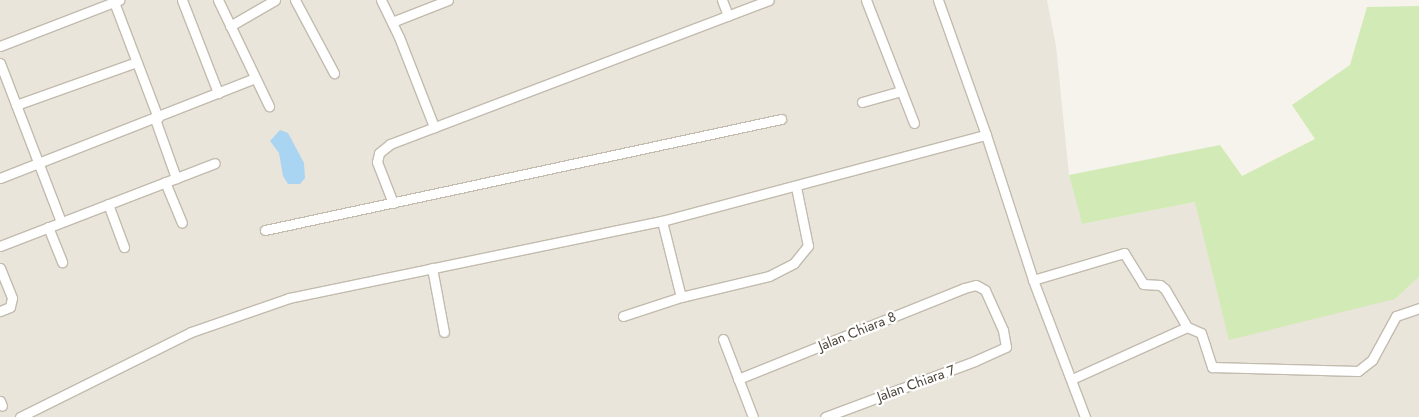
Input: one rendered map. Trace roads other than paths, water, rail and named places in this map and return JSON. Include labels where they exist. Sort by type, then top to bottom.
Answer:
[{"type":"street","points":[[182,0],[218,93]]},
{"type":"street","points":[[218,0],[269,106]]},
{"type":"street","points":[[230,26],[275,0]]},
{"type":"street","points":[[295,0],[334,73]]},
{"type":"street","points":[[381,0],[392,22],[434,127]]},
{"type":"street","points":[[392,22],[448,0]]},
{"type":"street","points":[[722,0],[728,16]]},
{"type":"street","points":[[392,203],[377,162],[379,153],[390,144],[770,0]]},
{"type":"street","points":[[866,0],[914,123]]},
{"type":"street","points":[[938,0],[986,135],[1033,280],[1085,417]]},
{"type":"street","points":[[0,46],[117,1],[176,178]]},
{"type":"street","points":[[16,105],[137,62]]},
{"type":"street","points":[[0,63],[61,222]]},
{"type":"street","points":[[0,178],[255,78]]},
{"type":"street","points":[[862,102],[901,91]]},
{"type":"street","points":[[265,230],[781,119]]},
{"type":"street","points":[[20,417],[152,350],[251,310],[320,290],[662,221],[796,187],[986,135]]},
{"type":"street","points":[[0,246],[215,163]]},
{"type":"street","points":[[165,182],[182,224]]},
{"type":"street","points":[[622,316],[680,297],[768,276],[794,263],[808,246],[796,187]]},
{"type":"street","points":[[108,204],[124,247]]},
{"type":"street","points":[[662,221],[680,297]]},
{"type":"street","points":[[48,227],[62,262]]},
{"type":"street","points":[[1033,280],[1124,252],[1143,284],[1160,285],[1165,289],[1187,327],[1201,333],[1212,367],[1358,371],[1372,360],[1396,316],[1419,308]]},
{"type":"street","points":[[0,268],[12,298],[10,307],[0,311]]},
{"type":"street","points":[[432,268],[444,332]]},
{"type":"street","name":"Jalan Chiara 7","points":[[825,417],[976,361],[1006,347],[1003,330],[985,290],[976,285]]},
{"type":"street","name":"Jalan Chiara 8","points":[[738,378],[976,285]]},
{"type":"street","points":[[1072,379],[1187,327]]},
{"type":"street","points":[[723,340],[753,417]]},
{"type":"water","points":[[280,130],[288,133],[304,163],[305,178],[300,184],[288,184],[283,176],[279,153],[270,141]]}]
